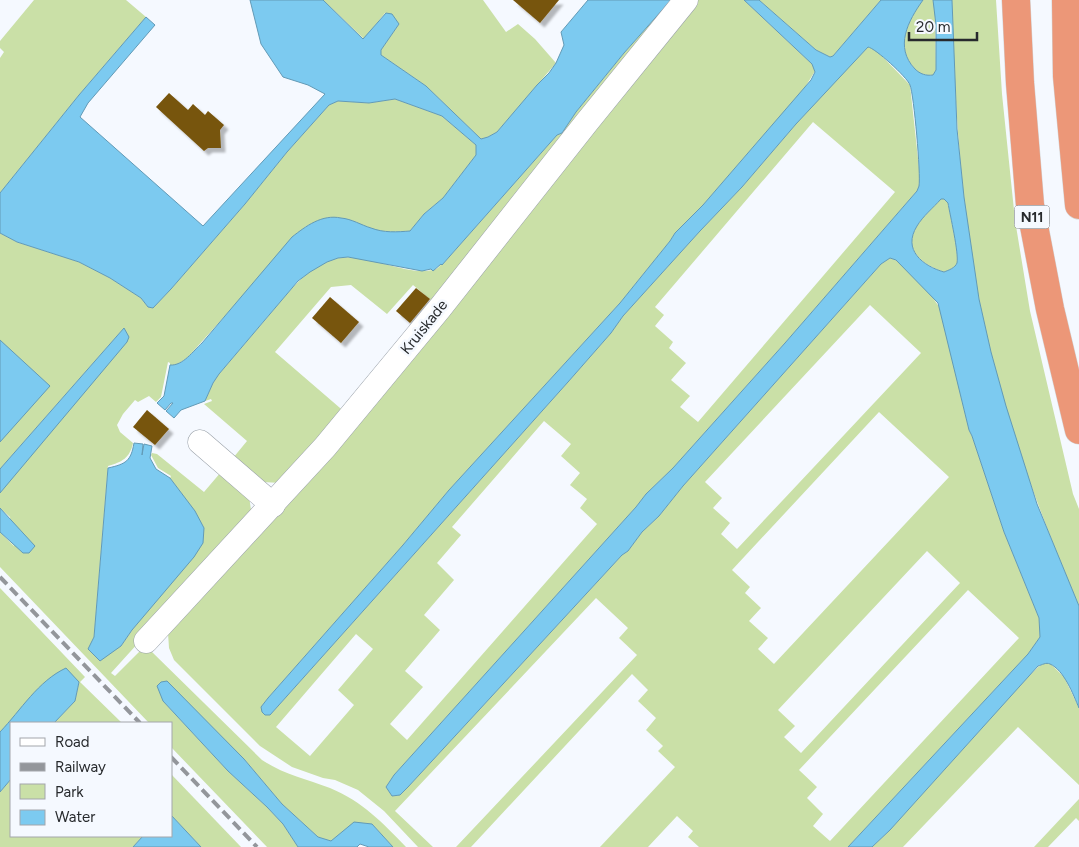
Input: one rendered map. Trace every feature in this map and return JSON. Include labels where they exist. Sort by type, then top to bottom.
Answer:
[{"type":"highway","name":"N11","points":[[1016,0],[1020,83],[1030,205],[1050,309],[1079,430]]},
{"type":"highway","points":[[1066,0],[1066,76],[1079,204]]},
{"type":"lane","name":"Kruiskade","points":[[146,641],[309,466],[440,308],[686,0]]},
{"type":"lane","points":[[200,442],[273,505]]},
{"type":"green space","points":[[34,0],[126,0],[146,17],[79,95],[0,193],[0,58],[4,52],[0,48],[0,41]]},
{"type":"green space","points":[[323,0],[483,0],[506,32],[518,24],[535,39],[556,63],[497,132],[481,139],[426,86],[381,55],[381,50],[399,24],[385,13],[364,39]]},
{"type":"green space","points":[[671,0],[437,305],[413,285],[387,314],[351,285],[331,287],[275,352],[347,414],[282,483],[262,482],[233,458],[247,441],[204,404],[212,401],[211,399],[205,401],[219,374],[295,285],[321,265],[343,257],[370,260],[424,271],[436,269],[442,265],[557,135],[562,133],[576,112],[624,53]]},
{"type":"green space","points":[[692,0],[744,0],[812,64],[815,71],[804,89],[703,205],[675,233],[620,303],[449,490],[268,698],[261,707],[265,715],[270,715],[568,382],[611,333],[623,316],[868,47],[873,48],[879,53],[910,85],[920,177],[917,191],[785,343],[673,468],[646,494],[394,775],[386,787],[392,796],[397,796],[408,787],[622,555],[628,551],[642,532],[659,516],[683,486],[881,264],[890,258],[896,260],[910,272],[926,289],[941,310],[969,430],[1004,532],[1039,618],[1040,637],[1028,654],[848,847],[699,847],[688,837],[693,831],[677,816],[648,847],[600,847],[675,767],[658,751],[663,746],[646,730],[656,718],[638,701],[648,690],[632,674],[471,847],[456,847],[637,655],[619,638],[628,628],[596,598],[395,811],[433,847],[418,847],[384,811],[358,790],[335,780],[323,778],[292,767],[260,746],[174,660],[169,648],[168,633]],"holes":[[[813,122],[895,192],[698,422],[680,407],[690,396],[671,380],[686,363],[669,348],[673,342],[655,326],[664,315],[655,307]],[[870,305],[921,353],[737,549],[721,534],[730,523],[713,508],[722,498],[705,482]],[[879,412],[949,477],[774,664],[758,649],[768,638],[749,621],[761,608],[745,593],[750,587],[732,570]],[[544,421],[571,444],[561,456],[580,473],[570,485],[587,499],[580,508],[597,524],[407,740],[390,724],[423,687],[405,671],[440,630],[424,615],[454,580],[437,563],[461,535],[452,527]],[[927,551],[960,583],[801,753],[784,737],[795,726],[778,710]],[[968,590],[1019,638],[830,841],[813,826],[823,814],[807,798],[817,787],[799,770]],[[356,634],[373,649],[338,690],[354,705],[310,756],[276,727]]]},
{"type":"green space","points":[[759,0],[881,0],[833,56],[830,57],[816,50]]},
{"type":"green space","points":[[923,0],[933,0],[935,7],[936,70],[933,75],[917,71],[905,52],[904,43],[908,25]]},
{"type":"green space","points":[[952,0],[996,0],[1002,94],[1015,220],[1030,311],[1073,494],[1079,509],[1079,606],[1041,513],[1019,450],[999,385],[981,310],[973,266],[962,178],[955,89]]},
{"type":"green space","points":[[395,99],[442,116],[476,145],[476,155],[443,198],[424,214],[410,231],[381,231],[339,218],[325,219],[305,227],[187,358],[175,366],[170,365],[168,362],[161,397],[156,402],[149,396],[138,402],[135,400],[123,414],[117,425],[120,432],[133,443],[132,448],[125,459],[108,466],[94,637],[89,649],[121,646],[204,528],[195,512],[170,478],[171,476],[158,468],[151,455],[152,453],[157,454],[204,492],[221,472],[249,496],[252,517],[111,673],[115,676],[143,648],[151,651],[262,760],[295,776],[330,788],[362,806],[406,847],[393,847],[372,824],[331,841],[318,837],[282,804],[244,759],[219,735],[163,701],[228,771],[283,824],[298,847],[267,847],[172,748],[172,722],[148,722],[0,567],[0,532],[14,546],[10,517],[0,508],[0,493],[124,328],[0,469],[0,233],[17,242],[79,262],[110,278],[141,298],[148,307],[153,308],[329,105],[338,101],[369,103]]},
{"type":"green space","points":[[941,199],[948,203],[957,258],[955,266],[944,272],[922,261],[913,249],[912,242],[919,222]]},
{"type":"green space","points":[[0,588],[85,677],[80,682],[121,722],[55,722],[75,701],[79,682],[13,722],[10,722],[0,732]]},
{"type":"green space","points":[[1045,663],[1051,664],[1064,677],[1079,708],[1079,785],[1018,727],[903,847],[872,847],[888,832],[1028,677]]},
{"type":"green space","points":[[172,775],[241,847],[201,847],[172,816]]},
{"type":"green space","points":[[10,780],[10,837],[142,837],[133,847],[0,847],[0,792]]},
{"type":"green space","points":[[1079,799],[1079,821],[1076,818],[1048,847],[1034,847]]},
{"type":"water","points":[[250,0],[323,0],[363,39],[386,13],[392,14],[399,24],[381,50],[381,55],[426,86],[481,139],[497,132],[549,73],[564,45],[561,32],[588,0],[671,0],[624,53],[576,112],[562,133],[557,135],[442,265],[433,271],[431,269],[422,271],[348,257],[327,262],[298,281],[219,374],[205,401],[181,410],[174,418],[166,411],[173,403],[165,410],[157,403],[164,396],[170,365],[183,361],[202,343],[292,237],[321,219],[334,217],[381,231],[410,231],[424,214],[443,198],[476,155],[476,145],[442,116],[395,99],[369,103],[338,101],[329,105],[153,308],[148,307],[141,298],[110,278],[79,262],[17,242],[0,233],[0,193],[79,95],[146,17],[155,25],[88,103],[80,117],[203,226],[325,94],[308,85],[283,77],[261,44]]},
{"type":"water","points":[[744,0],[759,0],[816,50],[830,57],[833,56],[881,0],[923,0],[908,25],[904,43],[905,52],[915,69],[923,74],[933,75],[936,70],[936,25],[933,0],[952,0],[957,129],[964,197],[979,299],[1006,406],[1037,504],[1079,606],[1079,708],[1068,683],[1060,671],[1048,663],[1038,666],[890,830],[872,847],[848,847],[1028,654],[1040,637],[1039,618],[1004,532],[969,430],[938,303],[896,260],[890,258],[881,264],[683,486],[659,516],[642,532],[628,551],[622,555],[408,787],[400,795],[392,796],[386,787],[394,775],[646,494],[673,468],[785,343],[917,191],[919,186],[918,152],[910,85],[890,63],[868,47],[623,316],[611,333],[568,382],[270,715],[265,715],[261,707],[268,698],[449,490],[620,303],[675,233],[703,205],[811,80],[815,72],[812,64]],"holes":[[[941,199],[948,203],[957,258],[955,266],[944,272],[922,261],[913,250],[912,242],[919,222]]]},
{"type":"water","points":[[124,328],[129,337],[127,342],[0,493],[0,469]]},
{"type":"water","points":[[0,340],[50,386],[0,442]]},
{"type":"water","points":[[134,443],[143,444],[142,455],[144,444],[152,446],[150,458],[156,469],[170,478],[195,511],[204,528],[203,543],[194,557],[132,630],[121,646],[100,661],[88,649],[94,637],[108,468],[127,461]]},
{"type":"water","points":[[0,508],[35,546],[29,553],[23,553],[0,532]]},
{"type":"water","points":[[66,668],[79,682],[75,701],[55,722],[10,722],[10,780],[0,792],[0,732],[38,688]]},
{"type":"water","points":[[167,681],[244,759],[282,804],[318,837],[331,841],[354,822],[372,824],[393,847],[369,847],[360,844],[357,847],[298,847],[283,824],[228,771],[163,701],[157,686],[161,682]]},
{"type":"water","points":[[172,816],[201,847],[133,847],[142,837],[172,837]]},
{"type":"building","points":[[513,0],[559,0],[540,23]]},
{"type":"building","points":[[169,93],[188,110],[193,104],[205,115],[208,111],[224,125],[220,130],[221,148],[208,148],[204,151],[156,107]]},
{"type":"building","points":[[416,288],[430,299],[410,323],[396,311]]},
{"type":"building","points":[[330,297],[359,322],[341,343],[312,318]]},
{"type":"building","points":[[147,410],[169,429],[155,445],[133,427]]},
{"type":"railway","points":[[0,577],[139,722]]},
{"type":"railway","points":[[172,758],[257,847]]}]
